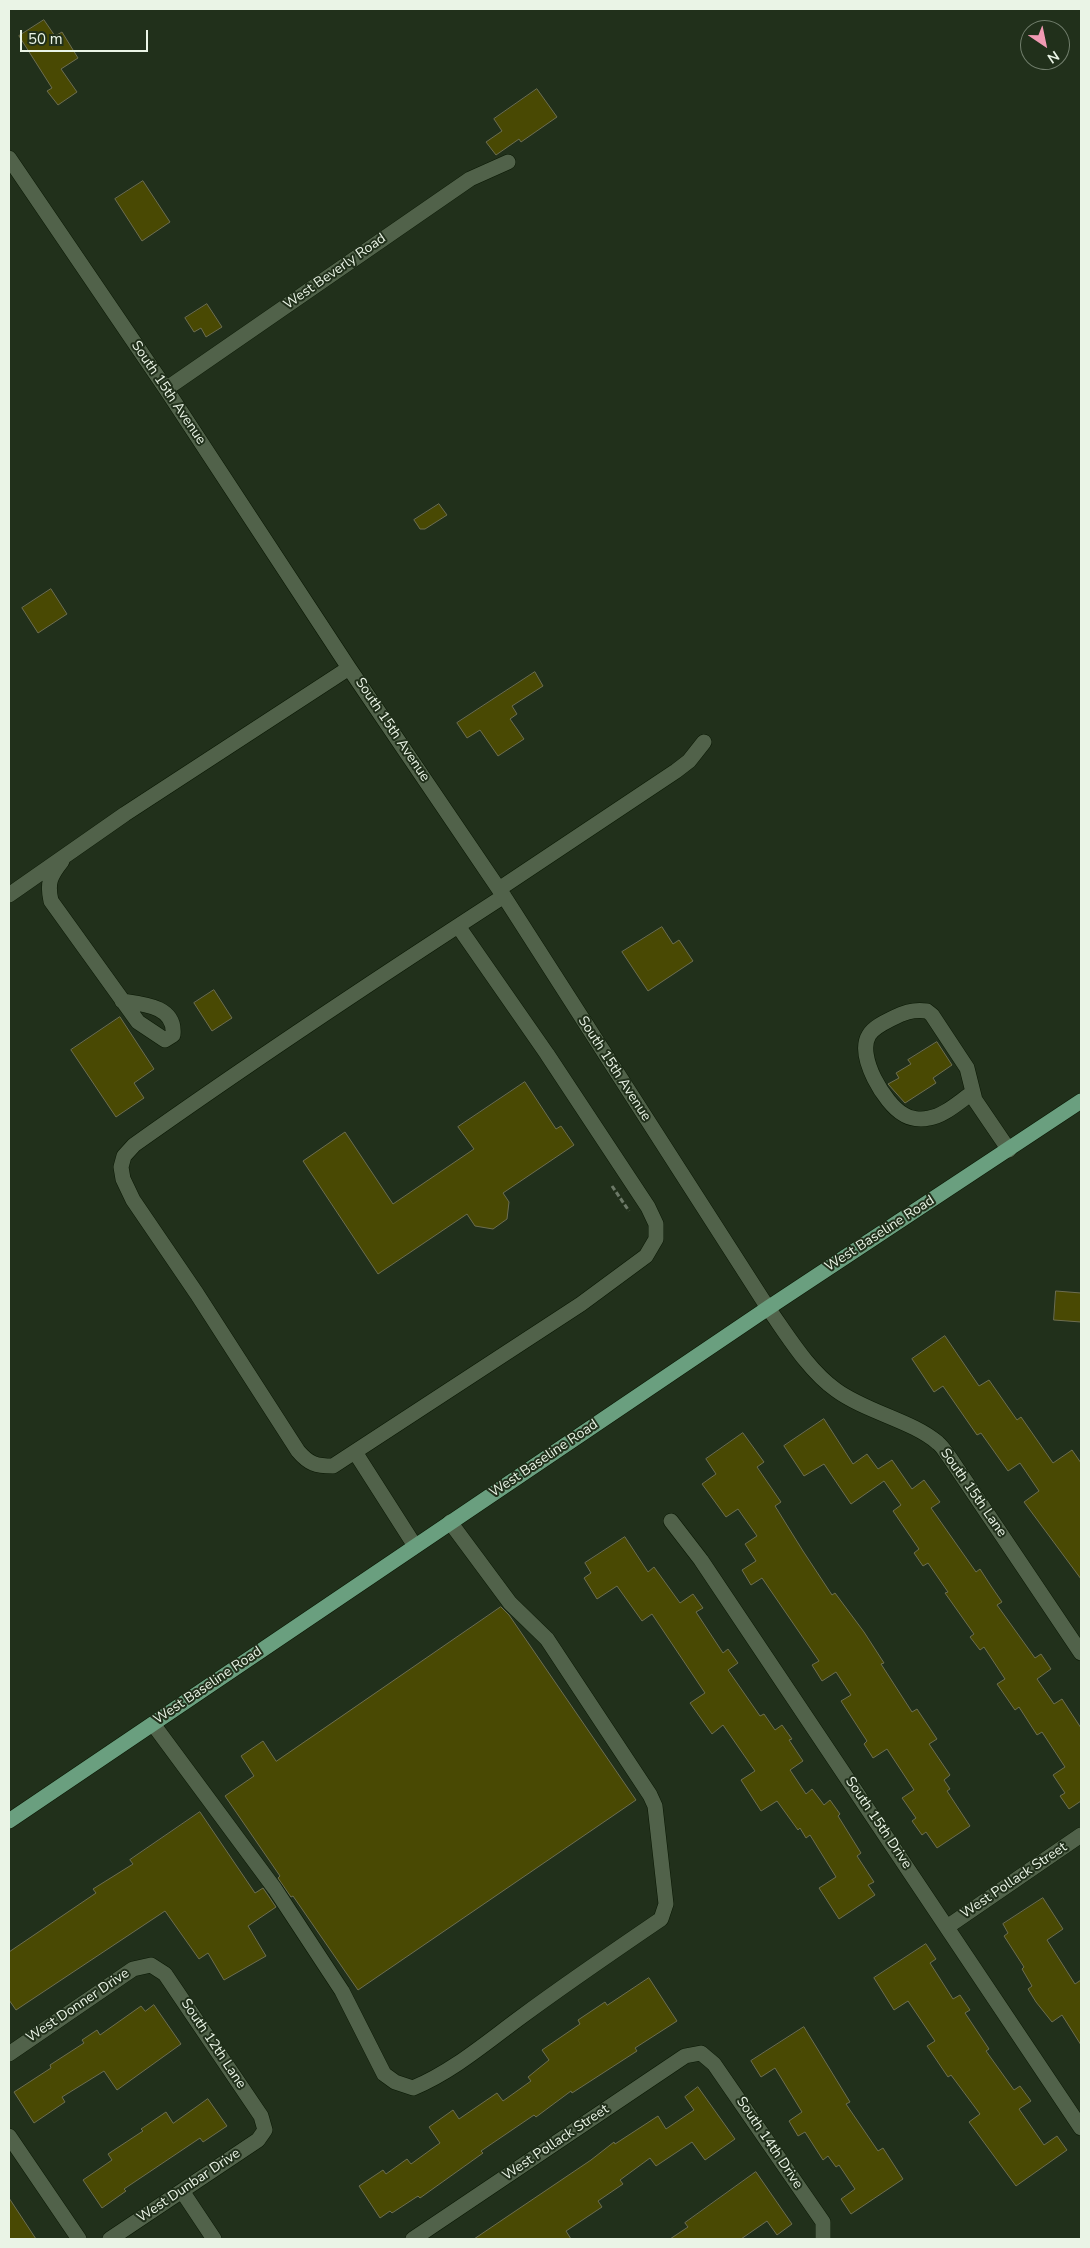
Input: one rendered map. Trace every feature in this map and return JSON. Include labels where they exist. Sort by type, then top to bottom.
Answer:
[{"type":"main road","name":"West Baseline Road","points":[[9,1821],[768,1308],[1081,1101]]},
{"type":"street","name":"South 15th Avenue","points":[[9,158],[166,389],[349,668],[502,893],[768,1308]]},
{"type":"street","name":"West Beverly Road","points":[[166,389],[470,179],[508,162]]},
{"type":"street","points":[[9,895],[124,814],[349,668]]},
{"type":"street","points":[[458,926],[547,1054],[648,1207],[656,1224],[656,1239],[646,1256],[580,1304],[333,1466],[319,1466],[308,1462],[298,1451],[197,1294],[133,1200],[123,1179],[121,1167],[124,1156],[134,1145],[318,1018],[458,926],[676,771],[688,761],[704,742]]},
{"type":"street","points":[[68,854],[55,869],[48,885],[51,901],[122,1000]]},
{"type":"street","points":[[972,1093],[931,1118],[915,1119],[904,1115],[895,1109],[868,1065],[865,1045],[869,1034],[880,1025],[906,1011],[927,1010],[967,1068],[974,1100],[1008,1150]]},
{"type":"street","name":"South 15th Lane","points":[[768,1308],[806,1359],[835,1390],[863,1406],[926,1434],[938,1443],[1081,1653]]},
{"type":"street","points":[[355,1452],[415,1546]]},
{"type":"street","name":"South 15th Drive","points":[[671,1521],[702,1560],[1081,2128]]},
{"type":"street","points":[[153,1724],[275,1889],[322,1959],[342,1991],[384,2074],[395,2082],[413,2088],[427,2082],[478,2048],[568,1982],[661,1919],[666,1904],[655,1806],[650,1795],[547,1639],[510,1603],[450,1522]]},
{"type":"street","name":"West Pollack Street","points":[[947,1927],[1081,1835]]},
{"type":"street","name":"West Donner Drive","points":[[9,2054],[133,1969],[151,1965]]},
{"type":"street","name":"South 12th Lane","points":[[151,1965],[165,1974],[261,2116],[265,2130]]},
{"type":"street","name":"West Pollack Street","points":[[413,2239],[685,2056],[701,2053]]},
{"type":"street","name":"South 14th Drive","points":[[701,2053],[714,2064],[823,2222],[823,2239]]},
{"type":"street","name":"West Dunbar Drive","points":[[110,2239],[258,2140],[265,2130]]},
{"type":"street","points":[[9,2136],[79,2239]]},
{"type":"street","points":[[182,2191],[214,2239]]},
{"type":"path","points":[[612,1186],[629,1211]]},
{"type":"building","points":[[44,20],[55,36],[62,32],[78,58],[61,69],[77,92],[58,105],[47,91],[52,88],[19,36]]},
{"type":"building","points":[[537,89],[557,117],[521,142],[519,139],[496,155],[486,142],[502,131],[494,119]]},
{"type":"building","points":[[143,181],[170,222],[142,241],[115,199]]},
{"type":"building","points":[[207,304],[222,327],[206,337],[201,328],[194,332],[185,318]]},
{"type":"building","points":[[439,504],[447,515],[425,529],[420,529],[414,520]]},
{"type":"building","points":[[51,589],[67,614],[38,633],[22,608]]},
{"type":"building","points":[[535,672],[543,686],[512,706],[517,714],[510,719],[524,739],[498,756],[480,730],[467,738],[457,723]]},
{"type":"building","points":[[662,927],[673,944],[679,940],[693,961],[648,991],[622,952]]},
{"type":"building","points":[[214,990],[232,1018],[212,1031],[194,1003]]},
{"type":"building","points":[[120,1017],[154,1069],[134,1083],[144,1098],[116,1117],[71,1050]]},
{"type":"building","points":[[937,1042],[952,1065],[933,1078],[936,1083],[905,1103],[888,1084],[899,1078],[896,1073],[911,1064],[908,1060]]},
{"type":"building","points":[[525,1082],[556,1129],[561,1126],[574,1145],[503,1193],[509,1202],[507,1219],[493,1229],[475,1226],[467,1214],[378,1274],[303,1161],[345,1132],[393,1204],[474,1149],[458,1127]]},
{"type":"building","points":[[1056,1291],[1081,1293],[1081,1322],[1054,1320]]},
{"type":"building","points":[[945,1336],[979,1386],[989,1380],[1017,1420],[1021,1417],[1053,1463],[1072,1450],[1081,1463],[1081,1579],[1024,1502],[1039,1491],[1020,1463],[1008,1471],[981,1433],[977,1435],[943,1386],[934,1392],[912,1359]]},
{"type":"building","points":[[824,1419],[853,1464],[867,1454],[878,1469],[892,1460],[912,1489],[924,1480],[940,1502],[931,1508],[976,1572],[980,1569],[1002,1602],[997,1605],[1035,1658],[1041,1654],[1051,1669],[1037,1679],[1054,1704],[1062,1699],[1081,1728],[1081,1801],[1069,1809],[1060,1796],[1065,1793],[1053,1775],[1065,1767],[1042,1732],[1037,1735],[1019,1707],[1015,1710],[997,1684],[1005,1679],[984,1647],[980,1650],[970,1637],[974,1634],[945,1593],[948,1592],[928,1563],[923,1566],[914,1553],[919,1549],[893,1511],[901,1505],[884,1481],[851,1504],[824,1464],[804,1476],[784,1446]]},
{"type":"building","points":[[743,1433],[764,1462],[757,1467],[781,1502],[775,1506],[803,1551],[832,1595],[835,1593],[864,1632],[884,1663],[881,1664],[912,1712],[917,1709],[937,1739],[929,1744],[950,1775],[944,1780],[950,1789],[947,1791],[970,1826],[937,1848],[926,1832],[922,1835],[912,1821],[916,1818],[902,1798],[914,1790],[887,1749],[873,1758],[864,1744],[867,1741],[841,1701],[851,1695],[836,1672],[822,1681],[812,1665],[819,1661],[762,1578],[751,1585],[742,1570],[756,1561],[745,1544],[757,1536],[738,1509],[726,1517],[702,1484],[716,1474],[706,1459]]},
{"type":"building","points":[[625,1537],[648,1572],[654,1567],[680,1603],[693,1594],[703,1608],[696,1612],[723,1653],[728,1649],[738,1663],[728,1670],[760,1716],[764,1714],[775,1730],[782,1725],[792,1739],[789,1740],[803,1761],[790,1770],[806,1794],[812,1789],[824,1805],[830,1800],[840,1814],[838,1816],[861,1853],[857,1856],[874,1882],[868,1885],[875,1895],[839,1919],[819,1888],[836,1877],[810,1835],[806,1838],[800,1828],[798,1830],[777,1801],[761,1811],[741,1780],[755,1771],[723,1725],[712,1734],[690,1703],[705,1693],[652,1614],[642,1621],[617,1586],[597,1599],[584,1578],[591,1573],[585,1563]]},
{"type":"building","points":[[501,1607],[509,1615],[636,1800],[358,1990],[293,1896],[291,1897],[278,1878],[280,1876],[225,1796],[254,1776],[241,1756],[263,1741],[276,1761]]},
{"type":"building","points":[[200,1812],[255,1893],[263,1888],[276,1907],[248,1926],[266,1956],[224,1980],[208,1953],[199,1959],[165,1911],[16,2010],[9,2000],[9,1952],[96,1893],[93,1889],[133,1864],[130,1860]]},
{"type":"building","points":[[1043,1898],[1063,1929],[1047,1940],[1075,1984],[1081,1980],[1081,2045],[1062,2015],[1052,2022],[1036,2002],[1028,1989],[1032,1986],[1022,1969],[1024,1967],[1004,1936],[1008,1933],[1003,1924]]},
{"type":"building","points":[[926,1944],[936,1959],[930,1963],[953,1999],[960,1995],[970,2010],[965,2013],[989,2049],[986,2051],[1014,2090],[1020,2086],[1031,2101],[1019,2109],[1044,2145],[1057,2136],[1067,2150],[1016,2186],[969,2122],[980,2114],[951,2075],[948,2077],[927,2046],[935,2041],[908,2001],[894,2010],[874,1978]]},
{"type":"building","points":[[649,1978],[677,2021],[635,2048],[637,2051],[572,2093],[571,2091],[536,2117],[534,2115],[481,2151],[483,2153],[420,2198],[418,2196],[392,2213],[390,2211],[380,2218],[359,2186],[383,2170],[386,2174],[407,2159],[411,2164],[440,2143],[429,2127],[453,2110],[459,2119],[497,2093],[503,2101],[531,2081],[528,2077],[549,2060],[542,2050],[580,2024],[578,2020],[605,2002],[607,2005]]},
{"type":"building","points":[[154,2005],[181,2044],[117,2090],[104,2071],[62,2097],[65,2102],[34,2123],[14,2092],[51,2068],[50,2065],[84,2043],[82,2040],[97,2030],[100,2035],[141,2006],[145,2011]]},
{"type":"building","points":[[804,2027],[850,2102],[846,2104],[878,2151],[883,2148],[903,2179],[851,2214],[841,2199],[855,2189],[839,2165],[836,2167],[828,2156],[823,2160],[805,2132],[798,2136],[789,2121],[802,2112],[775,2068],[761,2077],[751,2061]]},
{"type":"building","points":[[698,2087],[735,2139],[705,2160],[692,2142],[656,2166],[650,2158],[620,2180],[623,2184],[598,2201],[602,2207],[566,2231],[571,2239],[474,2239],[591,2160],[614,2142],[615,2144],[658,2116],[666,2129],[694,2110],[685,2097]]},
{"type":"building","points":[[208,2099],[227,2126],[203,2142],[200,2138],[124,2189],[126,2191],[102,2208],[83,2180],[112,2160],[108,2154],[143,2131],[141,2129],[166,2112],[173,2123]]},
{"type":"building","points":[[756,2172],[792,2224],[777,2235],[767,2221],[741,2239],[670,2239],[688,2227],[685,2223]]},
{"type":"building","points":[[9,2198],[36,2239],[9,2239]]}]
